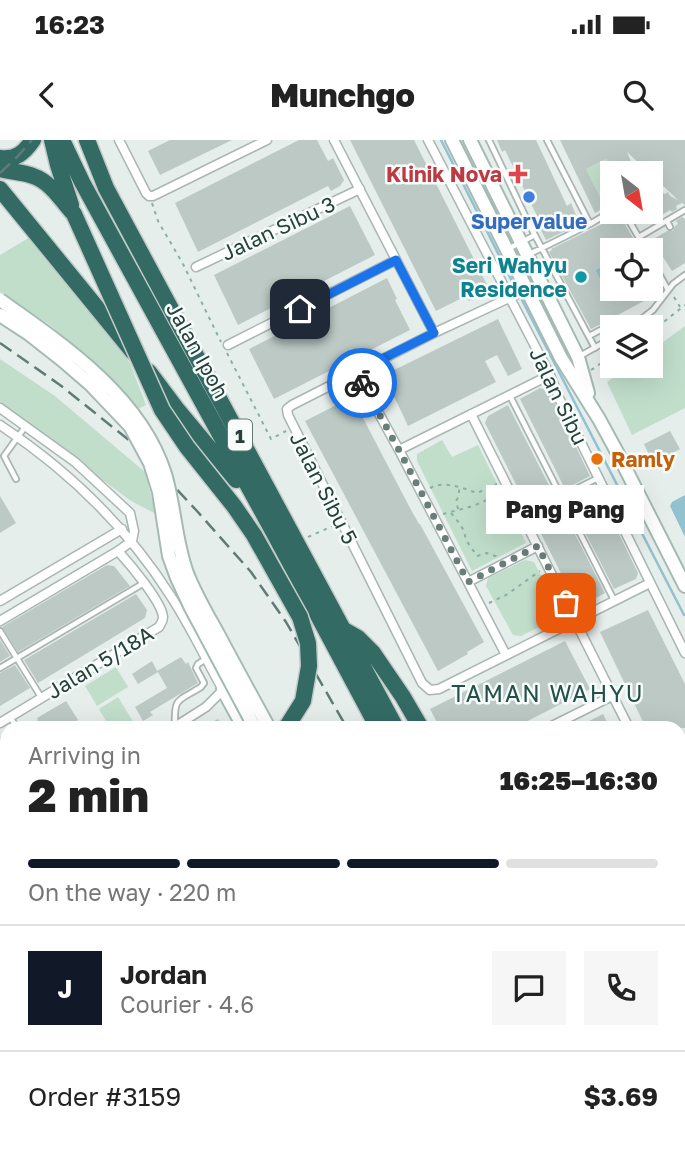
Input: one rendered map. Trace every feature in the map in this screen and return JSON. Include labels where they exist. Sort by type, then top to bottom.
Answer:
[{"type":"highway","points":[[0,158],[13,159],[33,140]]},
{"type":"highway","points":[[52,140],[74,214],[162,410],[254,535],[300,617],[308,643],[309,666],[303,701],[290,721]]},
{"type":"highway","name":"Jalan Ipoh","points":[[62,140],[82,183],[262,511],[373,721]]},
{"type":"highway","name":"Jalan Ipoh","points":[[87,140],[106,188],[392,721]]},
{"type":"highway","points":[[0,169],[34,176],[46,183],[74,214]]},
{"type":"highway","points":[[0,189],[262,511]]},
{"type":"highway","points":[[343,629],[368,646],[417,721]]},
{"type":"street","points":[[119,140],[149,196],[267,140]]},
{"type":"street","points":[[334,140],[434,333]]},
{"type":"street","name":"Jalan Sibu","points":[[428,140],[550,375],[685,653]]},
{"type":"street","name":"Jalan Sibu","points":[[452,140],[565,365],[599,419],[685,586]]},
{"type":"street","name":"Jalan Sibu","points":[[470,140],[578,357],[599,419]]},
{"type":"street","name":"Jalan Sibu 3","points":[[192,265],[360,189]]},
{"type":"street","points":[[228,345],[396,260]]},
{"type":"street","name":"Jalan Sibu 5","points":[[506,655],[439,689],[430,690],[422,683],[293,427],[287,409],[434,333],[526,290]]},
{"type":"street","points":[[0,300],[76,356],[126,405],[148,434],[158,452],[170,492],[179,547],[187,574],[265,721]]},
{"type":"street","points":[[0,315],[62,360],[130,426],[150,463],[159,492],[169,556],[177,578],[251,721]]},
{"type":"street","points":[[356,372],[506,655],[650,583]]},
{"type":"street","points":[[399,450],[550,375]]},
{"type":"street","points":[[0,408],[75,461],[130,513],[134,531],[132,541],[118,551],[0,621]]},
{"type":"street","points":[[471,414],[625,721]]},
{"type":"street","points":[[0,425],[65,473],[122,528],[170,596],[240,721]]},
{"type":"street","points":[[0,601],[122,528]]},
{"type":"street","points":[[468,582],[538,546]]},
{"type":"street","name":"Jalan 5/18A","points":[[3,721],[159,627],[163,621],[163,613],[144,583],[118,551]]},
{"type":"street","points":[[184,721],[206,707],[223,690]]},
{"type":"street","points":[[562,721],[612,696]]},
{"type":"lane","points":[[489,140],[541,248],[595,348]]},
{"type":"lane","points":[[547,140],[590,224]]},
{"type":"lane","points":[[631,224],[639,237],[685,210]]},
{"type":"lane","points":[[509,256],[524,249],[551,245],[600,218]]},
{"type":"lane","points":[[667,221],[670,228]]},
{"type":"lane","points":[[509,256],[524,249],[535,235]]},
{"type":"lane","points":[[647,315],[685,275]]},
{"type":"lane","points":[[663,279],[670,291]]},
{"type":"lane","points":[[589,337],[600,331]]},
{"type":"lane","points":[[565,365],[600,345]]},
{"type":"lane","points":[[509,394],[615,601]]},
{"type":"lane","points":[[16,479],[4,456],[26,426]]},
{"type":"lane","points":[[523,516],[599,478]]},
{"type":"lane","points":[[0,668],[144,583]]},
{"type":"lane","points":[[0,631],[42,698]]},
{"type":"lane","points":[[174,721],[177,702],[204,683],[196,668],[206,659]]},
{"type":"lane","points":[[10,717],[13,721]]},
{"type":"path","points":[[149,196],[158,221],[183,264],[271,439],[293,427]]},
{"type":"path","points":[[183,264],[192,265]]},
{"type":"path","points":[[670,291],[681,309]]},
{"type":"path","points":[[663,323],[685,305]]},
{"type":"path","points":[[590,370],[600,362]]},
{"type":"path","points":[[420,492],[437,484],[448,484],[477,493],[504,481]]},
{"type":"path","points":[[458,509],[456,501],[459,488]]},
{"type":"path","points":[[433,517],[473,506],[496,496],[515,534],[529,528]]},
{"type":"path","points":[[450,512],[460,524],[466,540],[477,556],[487,553],[496,556],[502,564]]},
{"type":"path","points":[[628,519],[636,515]]},
{"type":"path","points":[[307,537],[342,521]]},
{"type":"path","points":[[481,606],[506,595],[547,566]]},
{"type":"green space","points":[[600,162],[600,197],[586,169]]},
{"type":"green space","points":[[30,237],[130,363],[146,405],[138,409],[115,383],[50,325],[0,292],[0,255]]},
{"type":"green space","points":[[685,326],[685,408],[632,435],[607,382],[612,378],[663,378],[663,342]]},
{"type":"green space","points":[[0,359],[55,396],[145,472],[156,514],[131,501],[0,404]]},
{"type":"green space","points":[[442,440],[452,457],[478,445],[526,543],[472,571],[417,461],[417,454]]},
{"type":"green space","points":[[525,560],[534,562],[559,610],[557,618],[521,636],[513,635],[486,586],[488,578]]},
{"type":"green space","points":[[116,667],[128,687],[97,706],[85,686]]},
{"type":"green space","points":[[118,697],[133,721],[106,721],[99,709]]},
{"type":"water","points":[[685,495],[685,537],[670,506]]},
{"type":"building","points":[[170,140],[232,140],[160,175],[148,151]]},
{"type":"building","points":[[299,140],[317,140],[328,161],[333,158],[344,180],[340,186],[331,191],[328,186],[198,252],[175,203]]},
{"type":"building","points":[[350,140],[414,140],[487,285],[479,289],[481,292],[475,295],[477,297],[469,301],[466,296],[436,311]]},
{"type":"building","points":[[497,140],[536,140],[567,206],[571,203],[579,222],[574,227],[546,240],[505,150],[502,152]]},
{"type":"building","points":[[560,140],[685,140],[685,205],[682,203],[672,212],[670,210],[663,214],[663,193],[668,192],[678,200],[663,186],[663,161],[637,161],[627,152],[631,161],[606,159],[586,169],[600,197],[600,210],[595,213]]},
{"type":"building","points":[[350,206],[375,255],[238,325],[214,275]]},
{"type":"building","points":[[682,217],[685,219],[685,263],[672,271],[663,257],[663,238],[655,238],[667,231],[673,231],[678,224],[676,221]]},
{"type":"building","name":"Seri Wahyu Residence","points":[[602,224],[625,224],[633,238],[600,238],[600,267],[595,270],[600,279],[600,301],[644,301],[618,315],[600,315],[600,324],[591,329],[549,252]]},
{"type":"building","points":[[387,278],[410,330],[274,399],[249,349]]},
{"type":"building","points":[[498,319],[522,369],[508,376],[497,355],[485,361],[496,382],[408,426],[384,375]]},
{"type":"building","points":[[540,388],[549,391],[590,476],[565,489],[520,399]]},
{"type":"building","points":[[352,397],[484,642],[438,671],[305,421]]},
{"type":"building","points":[[508,405],[554,495],[528,508],[485,423],[488,416]]},
{"type":"building","points":[[670,431],[680,449],[653,463],[644,444]]},
{"type":"building","points":[[595,485],[638,573],[636,579],[614,589],[568,499]]},
{"type":"building","points":[[0,496],[16,523],[0,533]]},
{"type":"building","points":[[559,503],[605,593],[583,605],[576,603],[532,516]]},
{"type":"building","points":[[107,565],[114,566],[130,586],[18,652],[2,627]]},
{"type":"building","points":[[136,594],[147,610],[145,618],[38,683],[24,660]]},
{"type":"building","points":[[648,610],[685,684],[685,721],[643,721],[600,632]]},
{"type":"building","points":[[0,640],[10,656],[0,662]]},
{"type":"building","points":[[565,641],[590,689],[528,721],[436,721],[430,709]]},
{"type":"building","points":[[181,657],[186,664],[188,662],[198,683],[150,712],[153,715],[143,721],[135,707],[167,688],[158,672],[138,684],[132,674],[152,661],[157,671]]},
{"type":"building","points":[[15,665],[30,688],[0,706],[0,673]]},
{"type":"building","points":[[66,701],[78,720],[36,721],[37,718]]},
{"type":"building","points":[[603,714],[606,721],[589,721]]},
{"type":"waterway","points":[[441,140],[515,287]]},
{"type":"waterway","points":[[522,300],[684,615]]},
{"type":"railway","points":[[0,173],[32,140]]},
{"type":"railway","points":[[0,343],[60,385],[135,445],[197,511],[251,572],[286,622],[343,721]]},
{"type":"way so far","points":[[362,383],[468,582],[538,546],[566,603]]},
{"type":"place","name":"Klinik Nova","points":[[518,174]]},
{"type":"place","name":"Supervalue","points":[[529,197]]},
{"type":"place","name":"Seri Wahyu Residence","points":[[581,277]]},
{"type":"place","name":"Ramly","points":[[597,459]]},
{"type":"place","name":"Pang Pang","points":[[566,603]]},
{"type":"district","name":"TAMAN WAHYU","points":[[548,693]]},
{"type":"route","points":[[300,309],[396,260],[434,333],[356,372],[362,383]]}]
